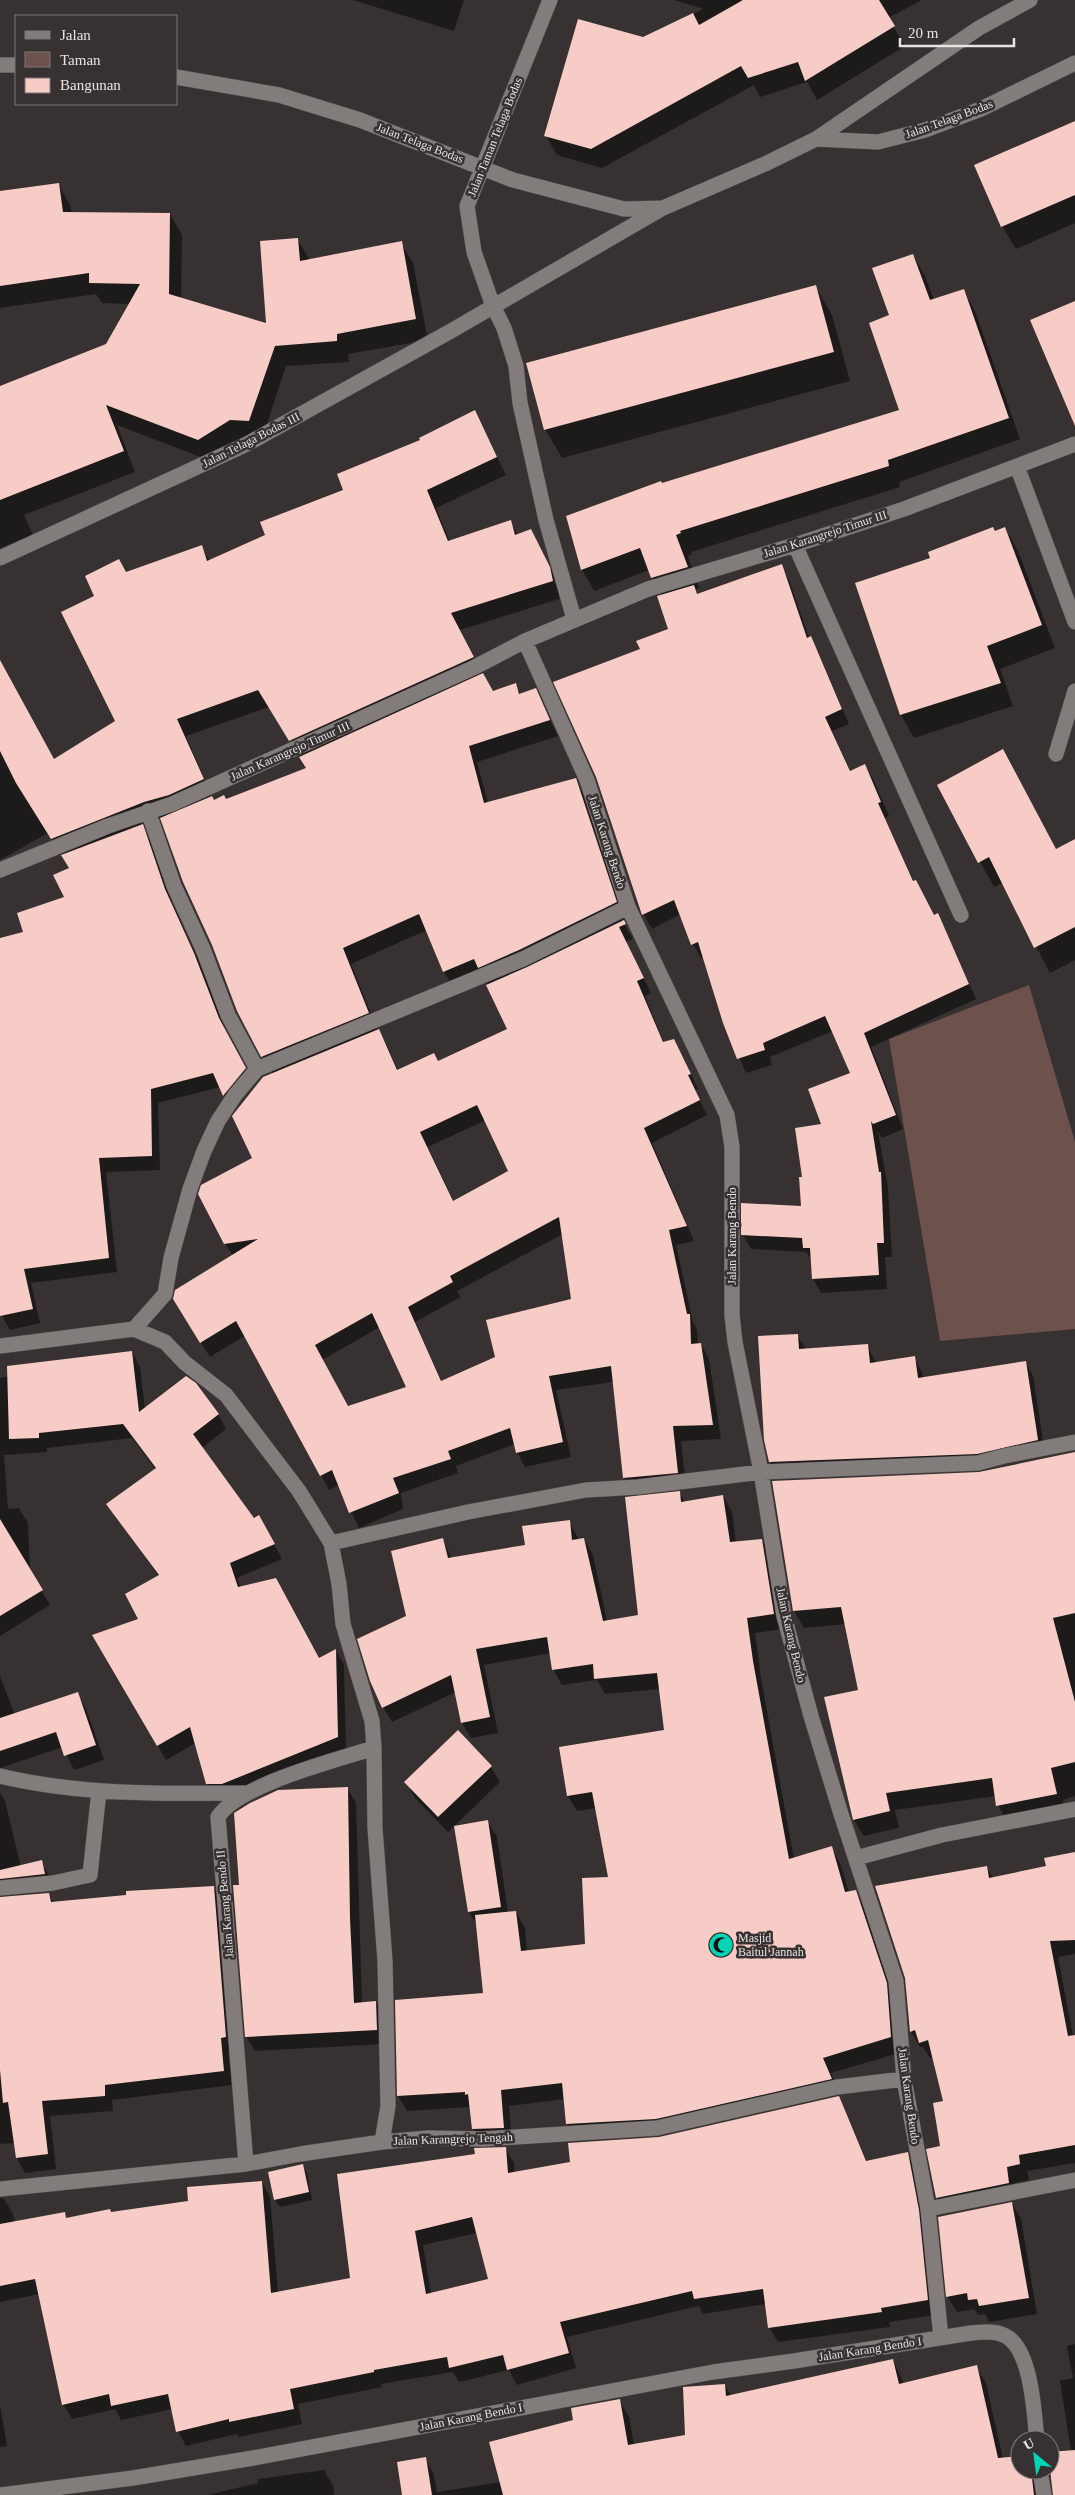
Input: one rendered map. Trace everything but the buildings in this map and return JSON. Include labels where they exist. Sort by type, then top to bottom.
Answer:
[{"type":"street","name":"Jalan Taman Telaga Bodas","points":[[493,306],[474,252],[468,206],[550,0]]},
{"type":"street","name":"Jalan Telaga Bodas","points":[[493,306],[664,208],[767,163],[816,139],[979,28],[1030,0]]},
{"type":"street","name":"Jalan Telaga Bodas","points":[[816,139],[878,142],[925,130],[981,109],[1075,64]]},
{"type":"street","points":[[0,65],[15,65]]},
{"type":"street","name":"Jalan Telaga Bodas","points":[[178,77],[279,95],[360,120],[513,180],[624,209],[664,208]]},
{"type":"street","points":[[493,306],[504,328],[516,366],[520,403],[546,520],[574,620]]},
{"type":"street","name":"Jalan Telaga Bodas III","points":[[0,558],[248,444],[493,306]]},
{"type":"street","name":"Jalan Karangrejo Timur III","points":[[0,870],[148,811],[172,804],[475,667],[525,641],[648,588],[795,545],[904,509],[1075,444]]},
{"type":"street","points":[[1017,466],[1075,622]]},
{"type":"street","points":[[795,545],[961,915]]},
{"type":"street","name":"Jalan Karang Bendo","points":[[525,641],[587,780],[628,907],[727,1115],[732,1147],[732,1315],[735,1342],[761,1472],[784,1616],[811,1716],[896,1981],[904,2079],[928,2209],[941,2338]]},
{"type":"street","points":[[1056,754],[1075,691]]},
{"type":"street","points":[[148,811],[164,859],[203,949],[228,1015],[257,1069]]},
{"type":"street","points":[[134,1329],[165,1294],[171,1258],[190,1189],[207,1143],[218,1121],[235,1095],[257,1069],[523,959],[628,907]]},
{"type":"street","points":[[0,1346],[134,1329],[165,1342],[185,1362],[226,1395],[298,1491],[331,1543],[339,1584],[343,1624],[372,1721],[374,1828],[384,1924],[386,1971],[388,2106],[382,2142]]},
{"type":"street","points":[[331,1543],[468,1512],[586,1490],[638,1487],[761,1472],[978,1463],[1075,1442]]},
{"type":"street","name":"Jalan Karang Bendo II","points":[[246,2164],[218,1817],[223,1809],[244,1794],[374,1748]]},
{"type":"street","points":[[0,1776],[36,1784],[99,1791],[153,1794],[244,1794]]},
{"type":"street","points":[[0,1888],[53,1883],[90,1875],[99,1791]]},
{"type":"street","points":[[856,1858],[942,1835],[1075,1809]]},
{"type":"street","name":"Jalan Karangrejo Tengah","points":[[0,2189],[246,2164],[382,2142],[428,2138],[483,2139],[657,2128],[837,2087],[904,2079]]},
{"type":"street","points":[[928,2209],[1075,2180]]},
{"type":"street","name":"Jalan Karang Bendo I","points":[[0,2495],[133,2478],[253,2458],[713,2372],[971,2333],[993,2332],[1008,2338],[1020,2352],[1029,2377],[1036,2430]]},
{"type":"street","points":[[1042,2480],[1044,2495]]},
{"type":"green space","points":[[1029,985],[1075,1142],[1075,1329],[940,1341],[889,1039]]},
{"type":"place","name":"Masjid Baitul Jannah","points":[[721,1945]]}]
